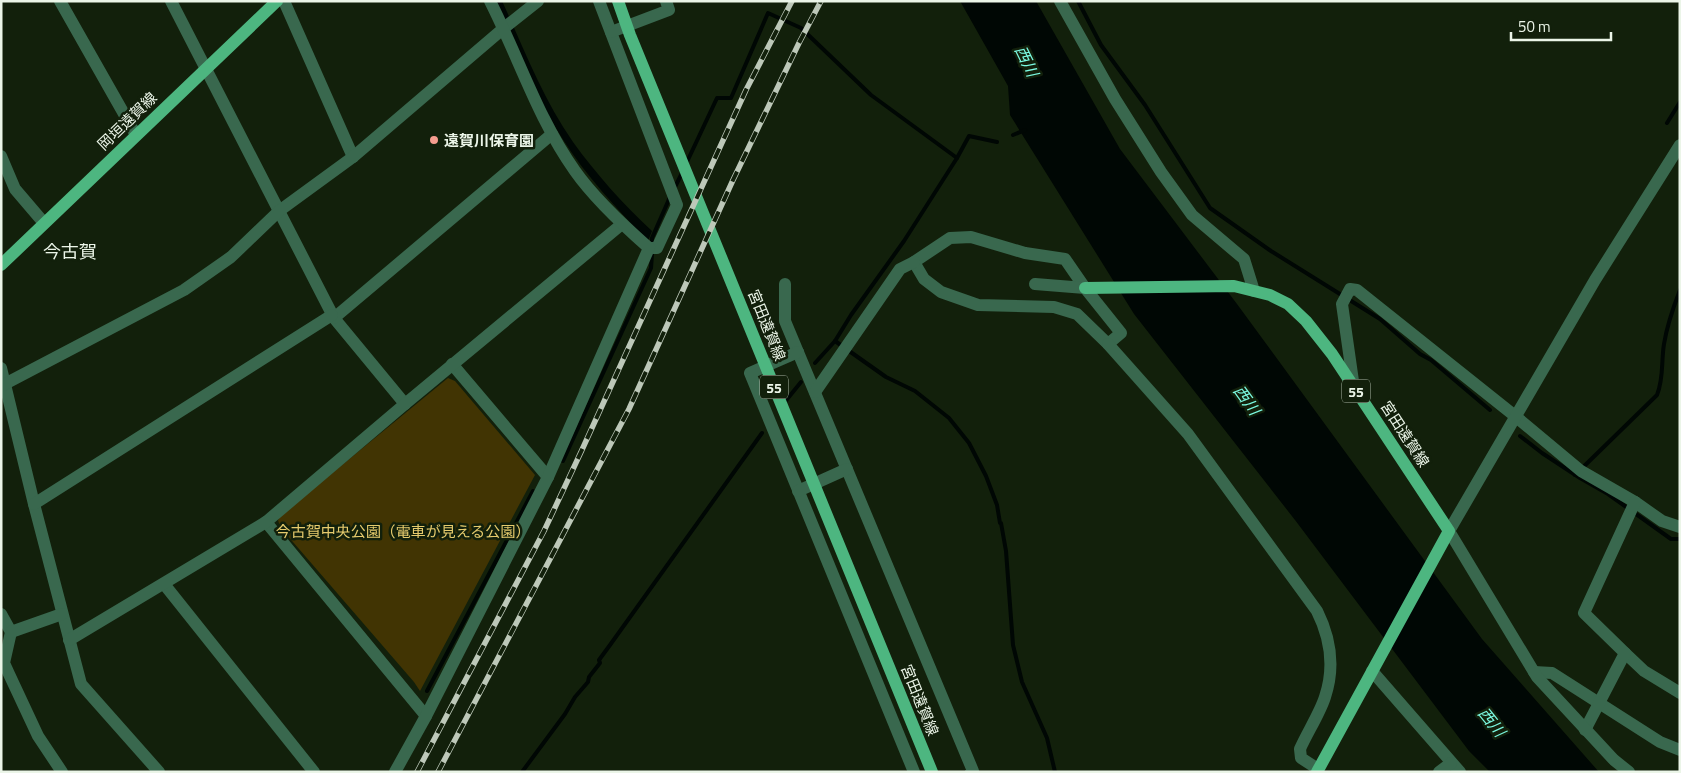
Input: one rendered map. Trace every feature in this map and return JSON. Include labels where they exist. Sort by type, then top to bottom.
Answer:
[{"type":"main road","name":"岡垣遠賀線","points":[[1,265],[276,1]]},
{"type":"main road","name":"宮田遠賀線","points":[[618,1],[630,36],[932,772]]},
{"type":"main road","name":"宮田遠賀線","points":[[1085,288],[1234,286],[1270,295],[1288,304],[1306,321],[1332,354],[1449,531]]},
{"type":"main road","points":[[1317,771],[1449,531]]},
{"type":"street","points":[[60,1],[136,135]]},
{"type":"street","points":[[171,1],[333,317],[405,404]]},
{"type":"street","points":[[284,1],[353,156]]},
{"type":"street","points":[[490,1],[504,28],[536,104],[575,171],[622,224],[648,248],[657,248],[677,205],[599,1]]},
{"type":"street","points":[[4,385],[184,290],[231,257],[279,211],[353,156],[538,1]]},
{"type":"street","points":[[611,32],[669,10],[666,1]]},
{"type":"street","points":[[1060,1],[1114,99],[1161,172],[1192,215],[1244,259],[1254,291]]},
{"type":"street","points":[[34,504],[333,317],[552,134]]},
{"type":"street","points":[[1629,772],[1614,760],[1585,730],[1534,672],[1449,531],[1594,280],[1680,145]]},
{"type":"street","points":[[1,156],[15,188],[44,223]]},
{"type":"street","points":[[69,640],[266,522],[452,364],[622,224]]},
{"type":"street","points":[[814,392],[900,269],[950,238],[971,238],[1025,253],[1064,259],[1121,333],[1108,344]]},
{"type":"street","points":[[395,772],[426,716],[548,477],[648,248]]},
{"type":"street","points":[[914,262],[924,279],[941,292],[978,305],[1054,307],[1077,314],[1108,344],[1188,434],[1317,611],[1325,628],[1331,653],[1330,676],[1325,698],[1300,749],[1301,758],[1317,771]]},
{"type":"street","points":[[785,284],[785,321],[973,771],[971,772]]},
{"type":"street","points":[[1035,284],[1085,288]]},
{"type":"street","points":[[1354,388],[1342,304],[1350,289],[1357,290],[1582,471],[1635,502],[1662,521],[1680,527]]},
{"type":"street","points":[[798,352],[750,373],[914,772]]},
{"type":"street","points":[[452,364],[548,477]]},
{"type":"street","points":[[1,368],[81,684],[159,772]]},
{"type":"street","points":[[798,491],[847,469]]},
{"type":"street","points":[[1635,502],[1584,613],[1644,672],[1680,692]]},
{"type":"street","points":[[266,522],[426,716]]},
{"type":"street","points":[[164,584],[314,772]]},
{"type":"street","points":[[1,614],[11,632],[4,662],[38,736],[62,772]]},
{"type":"street","points":[[11,632],[62,614]]},
{"type":"street","points":[[1585,730],[1625,652]]},
{"type":"street","points":[[1372,671],[1456,767],[1439,772]]},
{"type":"street","points":[[1534,672],[1552,673],[1660,742],[1680,750]]},
{"type":"green space","name":"今古賀中央公園（電車が見える公園）","points":[[448,378],[455,381],[535,475],[420,691],[280,527],[278,520],[281,515]]},
{"type":"water","points":[[494,1],[502,1],[534,73],[562,126],[600,177],[652,231],[648,241],[592,179],[562,138],[534,88]]},
{"type":"water","name":"西川","points":[[960,1],[1036,1],[1120,149],[1237,304],[1482,639],[1599,772],[1490,772],[1469,751],[1295,520],[1134,314],[1010,115],[1008,86]]},
{"type":"waterway","points":[[1078,1],[1101,45],[1145,105],[1210,208],[1271,251],[1380,319],[1490,410]]},
{"type":"waterway","points":[[686,164],[717,98],[731,98],[768,13],[801,28],[871,95],[957,158]]},
{"type":"waterway","points":[[1667,123],[1680,102]]},
{"type":"waterway","points":[[1013,135],[1025,130]]},
{"type":"waterway","points":[[815,363],[835,341],[851,315],[904,241],[969,136],[997,142]]},
{"type":"waterway","points":[[674,189],[682,173]]},
{"type":"waterway","points":[[652,247],[652,238],[670,197]]},
{"type":"waterway","points":[[563,461],[651,268],[652,254]]},
{"type":"waterway","points":[[1575,475],[1657,395],[1661,382],[1665,337],[1680,290]]},
{"type":"waterway","points":[[835,341],[886,377],[915,391],[949,418],[969,443],[986,476],[997,505],[1006,551],[1013,645],[1022,682],[1047,738],[1055,772]]},
{"type":"waterway","points":[[784,403],[801,382]]},
{"type":"waterway","points":[[522,772],[565,714],[575,697],[588,682],[589,677],[600,663],[599,660],[762,433]]},
{"type":"waterway","points":[[1520,436],[1542,453],[1608,494],[1671,539],[1680,539]]},
{"type":"waterway","points":[[427,691],[533,491]]},
{"type":"railway","points":[[417,772],[544,531],[746,90],[792,1]]},
{"type":"railway","points":[[438,772],[629,409],[733,180],[821,1]]},
{"type":"place","name":"遠賀川保育園","points":[[434,140]]},
{"type":"district","name":"今古賀","points":[[70,251]]}]
